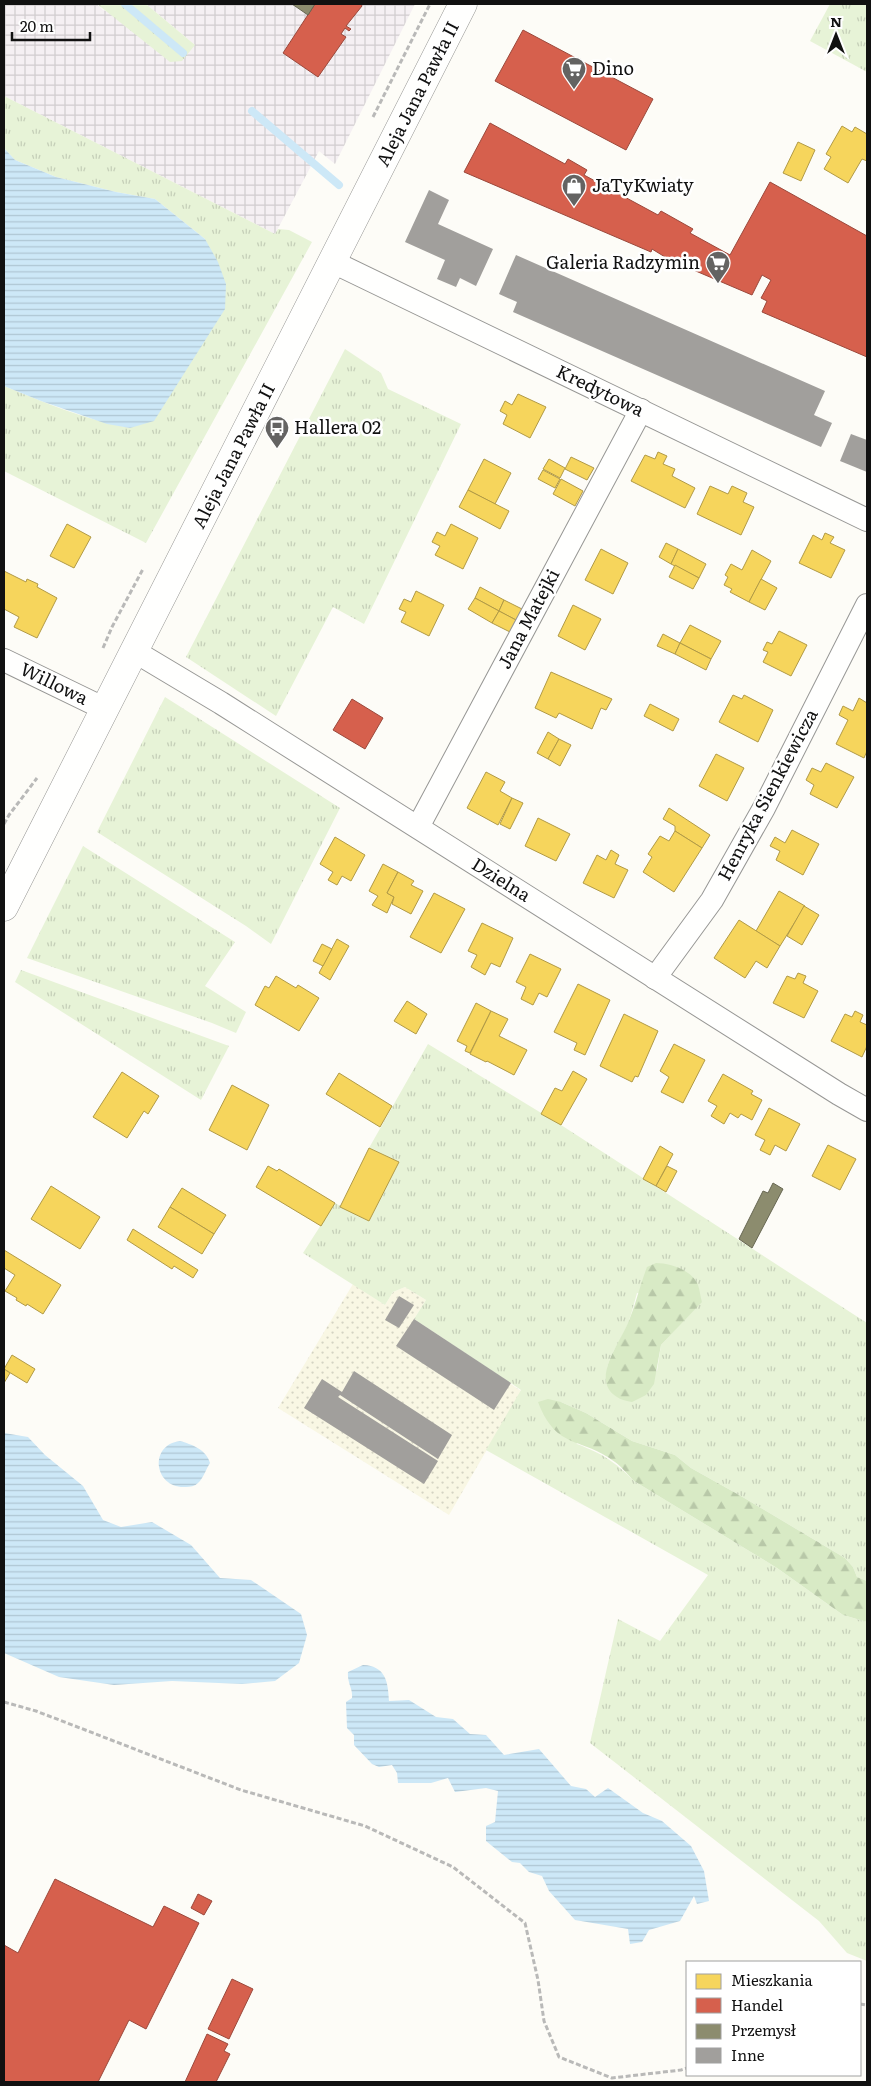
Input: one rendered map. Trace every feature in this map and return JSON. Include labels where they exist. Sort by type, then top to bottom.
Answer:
[{"type":"street","name":"Aleja Jana Pawła II","points":[[4,907],[463,4]]},
{"type":"street","name":"Kredytowa","points":[[333,262],[867,520]]},
{"type":"street","name":"Jana Matejki","points":[[418,827],[641,410]]},
{"type":"street","name":"Henryka Sienkiewicza","points":[[655,978],[712,900],[764,808],[867,605]]},
{"type":"street","name":"Dzielna","points":[[134,651],[221,703],[867,1110]]},
{"type":"street","name":"Willowa","points":[[4,660],[105,709]]},
{"type":"path","points":[[370,126],[375,111],[430,4]]},
{"type":"path","points":[[4,824],[8,815],[26,793]]},
{"type":"path","points":[[4,1702],[36,1710],[241,1790],[365,1826],[453,1867],[525,1923],[538,1980],[544,2021],[559,2058],[612,2078],[686,2068]]},
{"type":"shaded area","points":[[4,4],[97,4],[103,10],[195,45],[146,4],[415,4],[335,164],[319,151],[275,234],[4,96]]},
{"type":"shaded area","points":[[353,1284],[385,1305],[393,1292],[405,1287],[426,1300],[414,1319],[521,1391],[449,1515],[278,1408]]},
{"type":"green space","points":[[97,4],[146,4],[195,45],[182,61],[170,62]]},
{"type":"green space","points":[[830,4],[867,4],[867,72],[810,41]]},
{"type":"green space","points":[[4,96],[275,234],[278,229],[289,230],[312,242],[146,543],[4,471],[4,386],[82,416],[130,428],[205,239],[155,199],[116,192],[56,177],[15,160],[4,148]]},
{"type":"green space","points":[[345,349],[381,373],[388,389],[461,424],[364,624],[333,607],[276,716],[186,657]]},
{"type":"green space","points":[[165,697],[340,808],[271,944],[246,926],[97,832]]},
{"type":"green space","points":[[83,846],[235,942],[205,986],[246,1012],[236,1033],[27,958]]},
{"type":"green space","points":[[21,970],[229,1046],[201,1100],[15,982]]},
{"type":"green space","points":[[428,1044],[561,1125],[867,1323],[867,1581],[857,1577],[853,1567],[845,1558],[691,1468],[675,1455],[632,1441],[586,1413],[561,1402],[577,1444],[608,1459],[634,1481],[777,1568],[843,1615],[867,1622],[867,1961],[847,1953],[819,1921],[590,1743],[618,1619],[660,1641],[708,1575],[486,1450],[521,1390],[414,1319],[426,1300],[405,1287],[393,1292],[385,1305],[303,1253],[335,1203],[369,1221],[399,1162],[369,1148]],"holes":[[[637,1293],[702,1301],[661,1345],[657,1371],[607,1385],[607,1367],[625,1331]]]},
{"type":"green space","points":[[656,1263],[680,1268],[691,1275],[698,1285],[702,1302],[661,1345],[654,1384],[646,1395],[632,1402],[619,1398],[609,1390],[606,1382],[606,1372],[613,1352],[630,1318],[647,1267]]},
{"type":"green space","points":[[548,1399],[561,1402],[586,1413],[632,1441],[675,1455],[691,1468],[845,1558],[853,1567],[857,1577],[867,1581],[867,1622],[843,1615],[777,1568],[634,1481],[618,1464],[603,1454],[562,1436],[545,1418],[538,1402]]},
{"type":"water","points":[[4,148],[15,160],[56,177],[116,192],[155,199],[205,239],[218,262],[226,284],[225,309],[154,421],[130,428],[107,424],[4,386]]},
{"type":"water","points":[[4,1433],[28,1437],[45,1455],[83,1486],[103,1520],[121,1527],[152,1522],[191,1545],[220,1578],[251,1580],[301,1614],[307,1635],[299,1663],[275,1681],[242,1684],[172,1681],[114,1685],[59,1677],[4,1653]]},
{"type":"water","points":[[180,1441],[202,1451],[206,1454],[210,1463],[200,1481],[192,1486],[175,1486],[167,1481],[159,1466],[159,1458],[163,1450],[170,1444]]},
{"type":"water","points":[[363,1665],[377,1668],[384,1676],[388,1688],[389,1701],[409,1700],[436,1717],[453,1719],[470,1734],[486,1735],[504,1755],[539,1749],[571,1786],[586,1789],[595,1797],[608,1788],[643,1813],[662,1821],[691,1846],[704,1871],[709,1901],[697,1904],[694,1896],[680,1921],[649,1930],[642,1942],[630,1944],[628,1929],[575,1920],[549,1891],[542,1876],[529,1872],[520,1863],[512,1862],[486,1841],[486,1826],[495,1822],[498,1791],[486,1788],[455,1792],[448,1778],[431,1783],[398,1783],[397,1773],[392,1765],[379,1767],[372,1764],[354,1745],[354,1735],[347,1728],[346,1702],[352,1698],[348,1672]]},
{"type":"building: Mieszkania","points":[[842,126],[852,132],[855,127],[867,134],[867,161],[862,159],[848,183],[824,169],[831,157],[826,154]]},
{"type":"building: Mieszkania","points":[[798,142],[815,150],[801,181],[783,173]]},
{"type":"building: Mieszkania","points":[[518,394],[546,407],[530,438],[503,424],[507,415],[500,411],[505,401],[512,405]]},
{"type":"building: Mieszkania","points":[[658,452],[667,456],[663,464],[675,469],[672,476],[695,488],[685,508],[631,481],[645,455],[655,459]]},
{"type":"building: Mieszkania","points":[[571,457],[594,468],[587,480],[565,469]]},
{"type":"building: Mieszkania","points":[[484,459],[511,473],[495,504],[468,490]]},
{"type":"building: Mieszkania","points":[[549,459],[565,468],[560,478],[543,469]]},
{"type":"building: Mieszkania","points":[[543,470],[560,479],[555,488],[538,479]]},
{"type":"building: Mieszkania","points":[[561,479],[583,491],[575,506],[553,494]]},
{"type":"building: Mieszkania","points":[[710,486],[728,494],[732,486],[747,493],[743,502],[754,507],[741,535],[697,514]]},
{"type":"building: Mieszkania","points":[[468,490],[509,511],[500,529],[459,507]]},
{"type":"building: Mieszkania","points":[[67,524],[91,537],[74,568],[50,556]]},
{"type":"building: Mieszkania","points":[[451,524],[478,538],[463,569],[435,555],[440,546],[432,542],[437,532],[445,536]]},
{"type":"building: Mieszkania","points":[[825,533],[834,537],[830,543],[845,550],[831,578],[799,563],[813,535],[822,540]]},
{"type":"building: Mieszkania","points":[[666,543],[678,549],[671,564],[659,557]]},
{"type":"building: Mieszkania","points":[[601,549],[628,563],[613,594],[585,580]]},
{"type":"building: Mieszkania","points":[[678,549],[706,564],[699,578],[671,564]]},
{"type":"building: Mieszkania","points":[[752,550],[771,561],[749,602],[730,592],[732,589],[724,585],[728,577],[725,575],[731,564],[742,570]]},
{"type":"building: Mieszkania","points":[[675,565],[699,578],[693,589],[669,577]]},
{"type":"building: Mieszkania","points":[[4,571],[26,582],[27,579],[38,584],[37,587],[57,598],[37,638],[14,627],[19,617],[4,609]]},
{"type":"building: Mieszkania","points":[[761,579],[777,588],[765,610],[749,602]]},
{"type":"building: Mieszkania","points":[[480,587],[504,600],[499,611],[475,598]]},
{"type":"building: Mieszkania","points":[[416,591],[444,605],[429,636],[401,622],[406,612],[399,609],[404,599],[411,602]]},
{"type":"building: Mieszkania","points":[[475,598],[499,611],[492,623],[468,609]]},
{"type":"building: Mieszkania","points":[[504,600],[522,609],[516,620],[499,611]]},
{"type":"building: Mieszkania","points":[[573,605],[601,619],[585,650],[558,636]]},
{"type":"building: Mieszkania","points":[[499,611],[516,620],[510,632],[492,623]]},
{"type":"building: Mieszkania","points":[[690,625],[721,641],[711,659],[680,643]]},
{"type":"building: Mieszkania","points":[[779,631],[807,645],[791,676],[763,662],[768,652],[763,650],[767,642],[772,644]]},
{"type":"building: Mieszkania","points":[[663,634],[680,643],[675,654],[657,646]]},
{"type":"building: Mieszkania","points":[[680,643],[711,659],[706,670],[675,654]]},
{"type":"building: Mieszkania","points":[[551,672],[612,699],[606,710],[601,708],[592,729],[559,713],[556,718],[535,708]]},
{"type":"building: Mieszkania","points":[[733,695],[742,699],[744,695],[773,710],[758,742],[719,722]]},
{"type":"building: Mieszkania","points":[[859,698],[867,703],[867,751],[864,758],[836,744],[848,720],[839,715],[843,706],[853,711]]},
{"type":"building: Mieszkania","points":[[650,704],[679,719],[673,731],[644,716]]},
{"type":"building: Mieszkania","points":[[548,732],[559,739],[548,759],[537,753]]},
{"type":"building: Mieszkania","points":[[559,739],[571,745],[560,766],[548,759]]},
{"type":"building: Mieszkania","points":[[716,754],[744,768],[727,801],[699,786]]},
{"type":"building: Mieszkania","points":[[826,763],[854,777],[837,808],[810,794],[814,785],[806,780],[812,768],[821,772]]},
{"type":"building: Mieszkania","points":[[486,772],[505,782],[500,791],[512,798],[498,825],[467,808]]},
{"type":"building: Mieszkania","points":[[512,798],[523,803],[510,829],[500,824]]},
{"type":"building: Mieszkania","points":[[669,808],[710,835],[702,848],[675,831],[675,826],[663,819]]},
{"type":"building: Mieszkania","points":[[538,818],[570,834],[556,861],[525,846]]},
{"type":"building: Mieszkania","points":[[792,830],[819,844],[803,875],[776,860],[780,851],[770,846],[775,837],[785,843]]},
{"type":"building: Mieszkania","points":[[675,831],[702,848],[674,892],[643,872],[652,857],[648,854],[660,836],[669,841]]},
{"type":"building: Mieszkania","points":[[335,837],[365,855],[351,881],[342,876],[337,885],[328,880],[333,872],[320,864]]},
{"type":"building: Mieszkania","points":[[611,850],[619,855],[615,864],[628,870],[614,898],[583,883],[597,855],[606,860]]},
{"type":"building: Mieszkania","points":[[383,864],[398,872],[387,893],[394,897],[387,913],[372,905],[378,896],[369,891]]},
{"type":"building: Mieszkania","points":[[398,872],[414,881],[411,885],[423,891],[411,914],[392,904],[394,897],[387,893]]},
{"type":"building: Mieszkania","points":[[779,891],[805,906],[780,946],[756,931]]},
{"type":"building: Mieszkania","points":[[434,893],[465,909],[441,953],[410,937]]},
{"type":"building: Mieszkania","points":[[804,906],[819,915],[802,945],[787,936]]},
{"type":"building: Mieszkania","points":[[739,920],[780,946],[767,968],[756,961],[745,978],[714,958]]},
{"type":"building: Mieszkania","points":[[482,923],[513,938],[500,967],[491,963],[485,975],[471,967],[477,955],[468,951]]},
{"type":"building: Mieszkania","points":[[337,939],[349,946],[330,980],[319,973]]},
{"type":"building: Mieszkania","points":[[322,944],[332,949],[323,966],[313,961]]},
{"type":"building: Mieszkania","points":[[530,954],[561,969],[547,997],[539,993],[533,1005],[521,999],[526,987],[516,982]]},
{"type":"building: Mieszkania","points":[[798,973],[806,976],[803,983],[818,991],[804,1018],[773,1003],[787,976],[795,979]]},
{"type":"building: Mieszkania","points":[[276,976],[296,988],[298,985],[319,998],[299,1031],[255,1005],[265,986],[269,988]]},
{"type":"building: Mieszkania","points":[[578,984],[610,1000],[585,1055],[574,1050],[577,1043],[554,1032]]},
{"type":"building: Mieszkania","points":[[407,1001],[427,1014],[416,1034],[394,1021]]},
{"type":"building: Mieszkania","points":[[476,1003],[491,1011],[470,1053],[465,1051],[467,1046],[457,1041]]},
{"type":"building: Mieszkania","points":[[491,1011],[508,1019],[499,1036],[527,1050],[514,1075],[470,1054]]},
{"type":"building: Mieszkania","points":[[855,1011],[863,1015],[860,1022],[867,1025],[867,1046],[862,1057],[831,1041],[845,1014],[852,1017]]},
{"type":"building: Mieszkania","points":[[624,1014],[658,1031],[638,1077],[635,1076],[632,1082],[600,1066]]},
{"type":"building: Mieszkania","points":[[674,1044],[705,1060],[683,1103],[661,1092],[669,1077],[660,1071]]},
{"type":"building: Mieszkania","points":[[573,1071],[587,1079],[561,1125],[541,1114],[555,1088],[562,1091]]},
{"type":"building: Mieszkania","points":[[122,1072],[159,1096],[148,1114],[144,1111],[127,1138],[93,1117]]},
{"type":"building: Mieszkania","points":[[339,1073],[392,1106],[380,1127],[326,1094]]},
{"type":"building: Mieszkania","points":[[723,1074],[753,1091],[751,1094],[762,1100],[752,1120],[741,1114],[738,1118],[730,1113],[724,1124],[711,1116],[717,1106],[708,1101]]},
{"type":"building: Mieszkania","points":[[232,1085],[269,1105],[247,1150],[209,1130]]},
{"type":"building: Mieszkania","points":[[769,1108],[800,1124],[786,1151],[775,1145],[770,1155],[760,1150],[765,1140],[755,1135]]},
{"type":"building: Mieszkania","points":[[828,1145],[856,1159],[840,1190],[812,1176]]},
{"type":"building: Mieszkania","points":[[660,1146],[673,1154],[656,1186],[643,1179]]},
{"type":"building: Mieszkania","points":[[369,1148],[399,1162],[369,1221],[340,1207]]},
{"type":"building: Mieszkania","points":[[268,1166],[277,1171],[279,1169],[335,1203],[321,1226],[256,1187]]},
{"type":"building: Mieszkania","points":[[667,1166],[677,1171],[666,1192],[656,1186]]},
{"type":"building: Mieszkania","points":[[51,1186],[100,1217],[80,1249],[31,1219]]},
{"type":"building: Mieszkania","points":[[182,1188],[226,1215],[214,1234],[170,1207]]},
{"type":"building: Mieszkania","points":[[170,1207],[214,1234],[202,1254],[158,1227]]},
{"type":"building: Mieszkania","points":[[133,1229],[198,1270],[193,1278],[174,1266],[172,1269],[127,1240]]},
{"type":"building: Mieszkania","points":[[4,1250],[61,1285],[43,1314],[27,1304],[26,1306],[16,1300],[17,1298],[5,1291],[15,1275],[4,1268]]},
{"type":"building: Mieszkania","points":[[12,1355],[35,1369],[27,1383],[4,1369]]},
{"type":"building: Mieszkania","points":[[4,1369],[10,1373],[4,1383]]},
{"type":"building: Handel","points":[[315,4],[361,4],[362,6],[346,26],[351,29],[349,31],[345,28],[341,34],[346,37],[318,77],[283,53]]},
{"type":"building: Handel","name":"Dino","points":[[523,30],[653,99],[626,150],[495,81]]},
{"type":"building: Handel","points":[[490,123],[565,164],[568,159],[587,170],[584,175],[658,215],[661,211],[693,229],[690,233],[730,255],[770,182],[867,236],[867,357],[762,312],[767,301],[761,298],[771,280],[762,275],[752,295],[670,260],[652,249],[651,252],[464,172]]},
{"type":"building: Handel","points":[[352,699],[383,718],[365,749],[333,730]]},
{"type":"building: Handel","points":[[55,1879],[153,1927],[164,1906],[199,1923],[146,2029],[129,2020],[98,2082],[4,2082],[4,1945],[18,1953]]},
{"type":"building: Handel","points":[[198,1894],[212,1901],[204,1915],[191,1908]]},
{"type":"building: Handel","points":[[232,1979],[253,1989],[229,2039],[208,2029]]},
{"type":"building: Handel","points":[[207,2034],[228,2044],[224,2051],[230,2054],[216,2082],[185,2082]]},
{"type":"building: Przemysł","points":[[292,4],[315,4],[308,15]]},
{"type":"building: Przemysł","points":[[773,1183],[783,1189],[752,1248],[739,1239],[763,1191],[768,1193]]},
{"type":"building: Inne","points":[[429,190],[449,200],[438,224],[493,249],[476,286],[460,278],[456,287],[437,279],[445,260],[405,242]]},
{"type":"building: Inne","points":[[516,255],[825,391],[814,415],[832,423],[821,447],[513,312],[517,302],[499,294]]},
{"type":"building: Inne","points":[[851,434],[867,440],[867,472],[840,461]]},
{"type":"building: Inne","points":[[399,1296],[414,1305],[399,1328],[385,1320]]},
{"type":"building: Inne","points":[[414,1319],[511,1383],[494,1410],[396,1346]]},
{"type":"building: Inne","points":[[354,1371],[452,1435],[438,1459],[340,1395],[338,1397],[438,1461],[424,1484],[304,1408],[322,1379],[342,1392]]},
{"type":"waterway","points":[[125,4],[183,53]]},
{"type":"waterway","points":[[252,111],[339,185]]},
{"type":"place","name":"Dino","points":[[574,90]]},
{"type":"place","name":"JaTyKwiaty","points":[[574,207]]},
{"type":"place","name":"Galeria Radzymin","points":[[718,284]]},
{"type":"place","name":"Hallera 02","points":[[277,449]]}]
